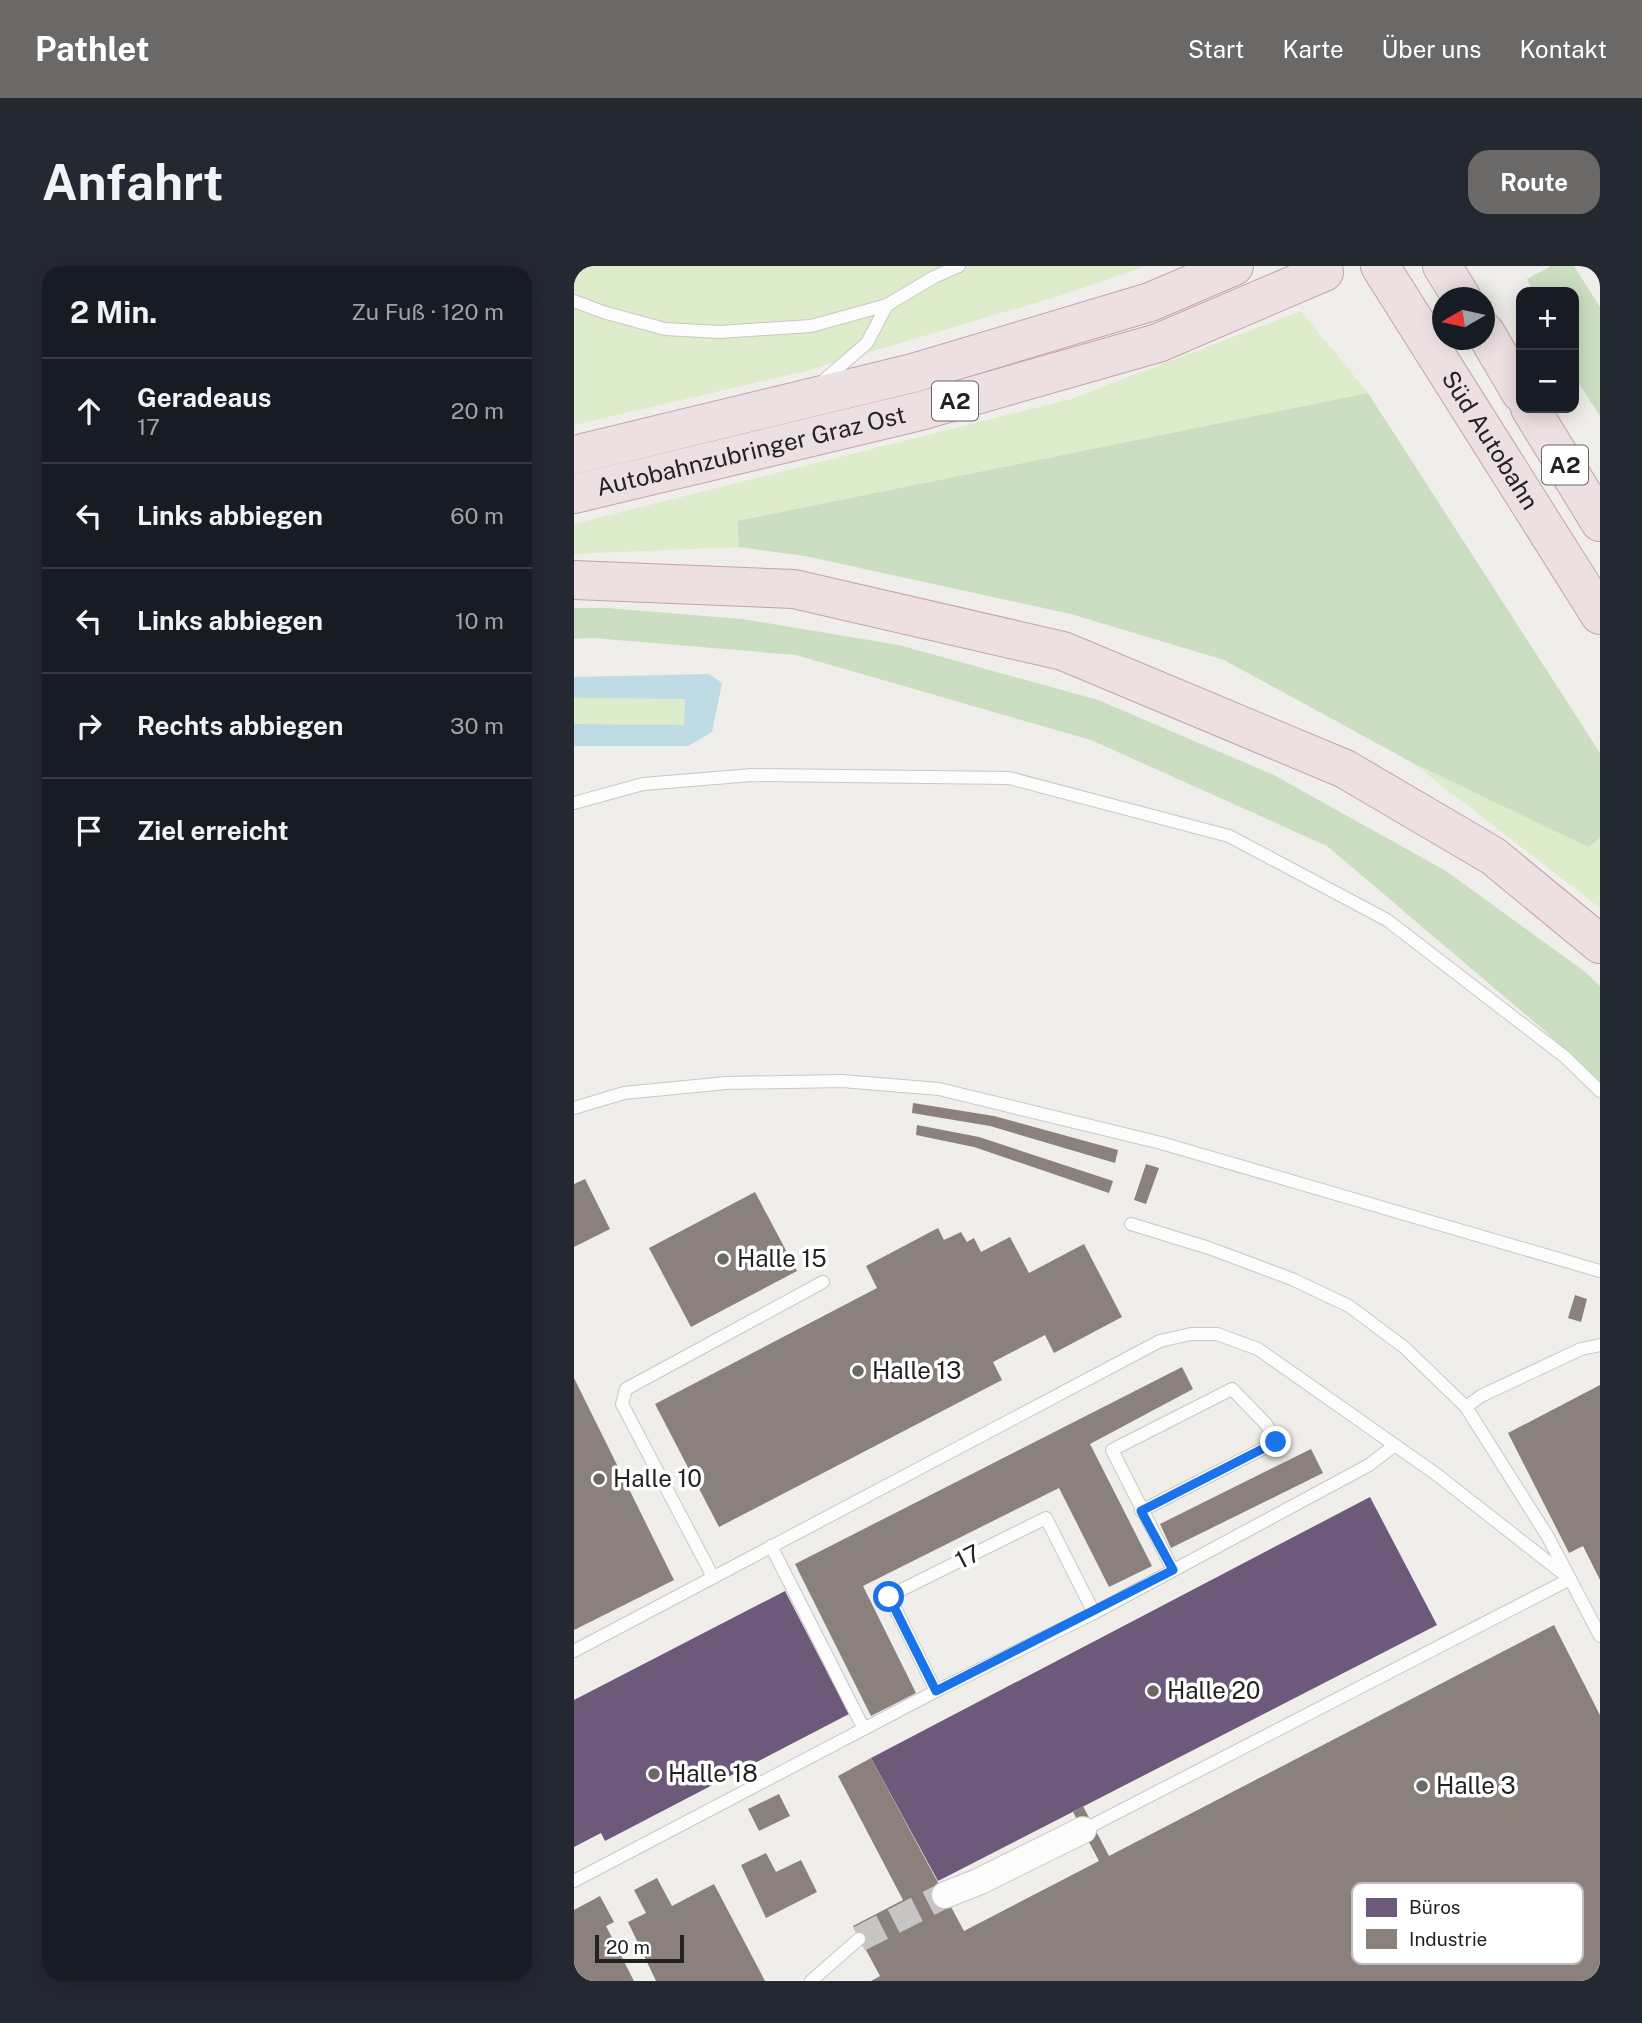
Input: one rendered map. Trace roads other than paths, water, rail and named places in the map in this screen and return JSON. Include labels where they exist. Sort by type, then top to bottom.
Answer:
[{"type":"highway","name":"Autobahnzubringer Graz Ost","points":[[574,455],[913,373],[1150,302],[1234,266]]},
{"type":"highway","name":"Süd Autobahn","points":[[1380,266],[1600,615]]},
{"type":"highway","points":[[1442,266],[1455,287]]},
{"type":"highway","name":"Autobahnzubringer Graz Ost","points":[[574,494],[920,411],[1158,343],[1324,272]]},
{"type":"highway","name":"Süd Autobahn","points":[[1495,349],[1516,385]]},
{"type":"highway","name":"Süd Autobahn","points":[[1533,413],[1600,523]]},
{"type":"highway","points":[[574,580],[794,589],[1063,651],[1345,769],[1493,856],[1600,944]]},
{"type":"street","points":[[945,1895],[978,1882],[1088,1828]]},
{"type":"lane","points":[[574,301],[603,313],[665,329],[720,332],[811,326],[887,305],[934,277],[959,266]]},
{"type":"lane","points":[[797,400],[834,373],[867,343],[887,305]]},
{"type":"lane","points":[[574,803],[643,784],[752,775],[1009,778],[1229,836],[1387,920],[1565,1057],[1600,1091]]},
{"type":"lane","points":[[574,1108],[624,1093],[726,1083],[842,1081],[939,1089],[1161,1143],[1600,1271]]},
{"type":"lane","points":[[1131,1224],[1209,1248],[1292,1279],[1349,1306],[1405,1348],[1466,1407],[1548,1537],[1600,1636]]},
{"type":"lane","points":[[713,1577],[622,1404],[626,1389],[823,1282]]},
{"type":"lane","points":[[574,1651],[1160,1340],[1191,1334],[1217,1334],[1258,1349],[1436,1474],[1570,1578]]},
{"type":"lane","points":[[1466,1407],[1480,1396],[1569,1355],[1600,1345]]},
{"type":"lane","points":[[1141,1511],[1276,1442],[1266,1424],[1232,1389],[1112,1450],[1141,1511],[1173,1570]]},
{"type":"lane","points":[[574,1881],[936,1691],[1094,1612],[1369,1465],[1395,1446]]},
{"type":"lane","name":"17","points":[[936,1691],[889,1597],[1046,1518],[1094,1612]]},
{"type":"lane","points":[[771,1546],[864,1730]]},
{"type":"lane","points":[[1088,1828],[1570,1578]]},
{"type":"lane","points":[[811,1981],[859,1939]]},
{"type":"water","points":[[709,674],[722,683],[712,732],[688,746],[574,746],[574,724],[684,725],[685,699],[574,698],[574,677]]},
{"type":"tunnel","points":[[859,1939],[945,1895]]},
{"type":"place","name":"Halle 15","points":[[723,1259]]},
{"type":"place","name":"Halle 13","points":[[858,1371]]},
{"type":"place","name":"Halle 10","points":[[599,1479]]},
{"type":"place","name":"Halle 20","points":[[1153,1691]]},
{"type":"place","name":"Halle 18","points":[[654,1774]]},
{"type":"place","name":"Halle 3","points":[[1422,1786]]}]
